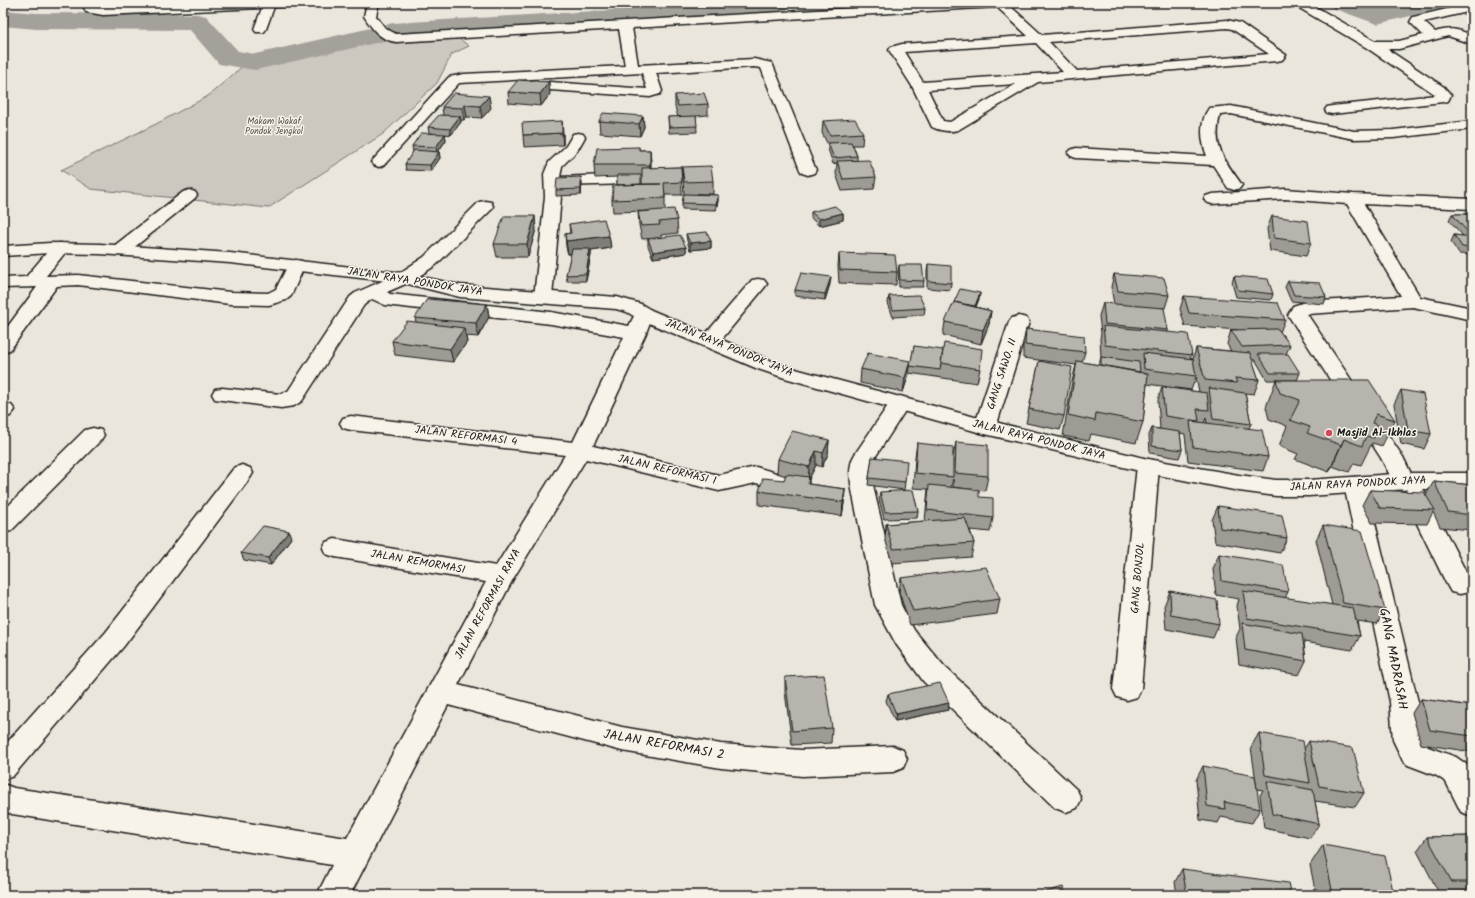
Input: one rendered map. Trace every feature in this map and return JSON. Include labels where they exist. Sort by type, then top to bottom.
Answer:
[{"type":"street","points":[[88,3],[90,9],[103,11],[295,3]]},
{"type":"street","points":[[373,3],[370,16],[386,36],[396,38],[625,26],[883,6],[1002,3],[1073,75]]},
{"type":"street","points":[[1300,3],[1372,45],[1439,90],[1444,95],[1443,98],[1332,110]]},
{"type":"street","points":[[260,29],[269,4]]},
{"type":"street","points":[[1432,36],[1416,22],[1417,20],[1472,7]]},
{"type":"street","points":[[920,86],[1073,75],[1277,57],[1279,55],[1236,26],[1227,24],[898,49],[896,51],[920,86],[936,124],[941,126],[953,127],[1035,78]]},
{"type":"street","points":[[625,26],[632,70]]},
{"type":"street","points":[[1372,45],[1399,45],[1452,32],[1472,40]]},
{"type":"street","points":[[379,162],[454,80],[464,78],[648,70],[754,63],[767,66],[808,170]]},
{"type":"street","points":[[485,78],[530,84],[650,94],[655,91],[648,70]]},
{"type":"street","points":[[1234,185],[1216,161],[1209,131],[1214,111],[1231,110],[1354,135],[1393,134],[1472,125]]},
{"type":"street","points":[[543,297],[553,197],[551,182],[552,174],[555,164],[572,148],[578,137]]},
{"type":"street","points":[[1076,153],[1216,161]]},
{"type":"street","points":[[551,182],[630,179]]},
{"type":"street","points":[[1212,199],[1286,194],[1353,199],[1472,204]]},
{"type":"street","points":[[120,250],[189,195]]},
{"type":"street","points":[[1353,199],[1413,301]]},
{"type":"street","points":[[222,394],[281,401],[294,396],[357,301],[404,278],[430,261],[485,206]]},
{"type":"street","points":[[32,282],[60,248]]},
{"type":"street","name":"JALAN RAYA PONDOK JAYA","points":[[3,251],[60,248],[120,250],[230,258],[404,278],[460,291],[617,302],[638,318],[710,341],[765,365],[792,374],[985,427],[1148,466],[1219,480],[1276,488],[1309,488],[1406,482],[1472,480]]},
{"type":"street","points":[[3,283],[78,280],[230,298],[269,299],[279,296],[284,292],[296,265]]},
{"type":"street","points":[[3,346],[52,280]]},
{"type":"street","points":[[710,341],[758,284]]},
{"type":"street","points":[[374,292],[385,299],[551,318],[599,328],[638,318]]},
{"type":"street","points":[[1460,585],[1392,456],[1297,315],[1297,312],[1305,308],[1413,301],[1472,314]]},
{"type":"street","name":"JALAN REFORMASI RAYA","points":[[333,895],[502,576],[580,450],[638,318]]},
{"type":"street","name":"GANG SAWO. II","points":[[985,427],[1020,322]]},
{"type":"street","points":[[900,403],[863,459],[861,473],[863,490],[888,605],[905,637],[934,674],[1066,799]]},
{"type":"street","name":"JALAN REFORMASI 4","points":[[351,423],[580,450]]},
{"type":"street","points":[[3,524],[94,435]]},
{"type":"street","name":"JALAN REFORMASI 1","points":[[580,450],[719,483],[756,475],[778,481]]},
{"type":"street","name":"GANG BONJOL","points":[[1127,689],[1148,466]]},
{"type":"street","points":[[3,767],[115,639],[242,473]]},
{"type":"street","name":"GANG MADRASAH","points":[[1355,485],[1404,702],[1407,740],[1413,752],[1418,756],[1446,766],[1456,773],[1472,803]]},
{"type":"street","name":"JALAN REMORMASI","points":[[335,548],[502,576]]},
{"type":"street","name":"JALAN REFORMASI 2","points":[[440,692],[622,739],[721,756],[802,763],[893,760]]},
{"type":"street","points":[[3,797],[12,801],[320,847],[355,854]]},
{"type":"green space","name":"Makam Wakaf Pondok Jengkol","points":[[369,33],[394,43],[458,38],[469,46],[452,54],[437,83],[383,134],[268,208],[91,189],[61,170],[156,124],[208,96],[244,65]]},
{"type":"building","points":[[518,80],[549,82],[540,94],[508,92]]},
{"type":"building","points":[[454,93],[489,96],[480,106],[465,105],[462,108],[442,107]]},
{"type":"building","points":[[704,93],[708,104],[678,106],[675,95]]},
{"type":"building","points":[[603,113],[643,116],[639,124],[599,121]]},
{"type":"building","points":[[439,115],[460,116],[450,129],[428,127]]},
{"type":"building","points":[[696,116],[697,126],[669,127],[668,117]]},
{"type":"building","points":[[855,119],[863,133],[830,135],[823,121]]},
{"type":"building","points":[[562,121],[562,133],[523,135],[522,123]]},
{"type":"building","points":[[421,133],[445,134],[436,147],[412,146]]},
{"type":"building","points":[[851,142],[857,156],[834,158],[828,143]]},
{"type":"building","points":[[639,147],[639,150],[650,150],[650,165],[594,165],[597,148]]},
{"type":"building","points":[[414,150],[439,152],[430,165],[405,164]]},
{"type":"building","points":[[869,160],[876,177],[843,179],[837,161]]},
{"type":"building","points":[[711,166],[713,181],[684,182],[682,167]]},
{"type":"building","points":[[681,167],[682,182],[664,183],[665,198],[612,200],[613,185],[661,184],[642,184],[642,168]]},
{"type":"building","points":[[617,175],[641,175],[641,184],[617,185]]},
{"type":"building","points":[[581,177],[581,189],[556,190],[557,178]]},
{"type":"building","points":[[684,194],[718,195],[716,204],[682,203]]},
{"type":"building","points":[[835,206],[843,213],[819,219],[811,212]]},
{"type":"building","points":[[674,209],[677,220],[659,222],[660,225],[641,226],[638,212]]},
{"type":"building","points":[[1452,214],[1472,214],[1472,230],[1466,230]]},
{"type":"building","points":[[504,216],[535,216],[527,244],[494,244]]},
{"type":"building","points":[[1272,216],[1308,221],[1311,243],[1274,238]]},
{"type":"building","points":[[604,219],[609,236],[566,241],[565,234],[571,233],[569,224]]},
{"type":"building","points":[[707,232],[711,241],[690,243],[686,234]]},
{"type":"building","points":[[680,235],[686,247],[653,252],[648,239]]},
{"type":"building","points":[[1454,235],[1472,237],[1472,248],[1462,247]]},
{"type":"building","points":[[572,249],[590,249],[586,274],[566,275]]},
{"type":"building","points":[[839,253],[895,255],[897,272],[840,270]]},
{"type":"building","points":[[928,264],[951,266],[951,283],[928,281]]},
{"type":"building","points":[[899,265],[922,265],[924,281],[900,280]]},
{"type":"building","points":[[801,273],[831,277],[825,294],[795,290]]},
{"type":"building","points":[[1114,274],[1164,278],[1169,295],[1118,291]]},
{"type":"building","points":[[1234,276],[1268,279],[1273,294],[1238,290]]},
{"type":"building","points":[[1288,281],[1320,283],[1326,297],[1294,295]]},
{"type":"building","points":[[960,289],[980,293],[975,306],[954,302]]},
{"type":"building","points":[[919,295],[925,308],[893,310],[889,296]]},
{"type":"building","points":[[1184,296],[1278,303],[1285,320],[1189,313]]},
{"type":"building","points":[[427,299],[487,304],[476,323],[415,318]]},
{"type":"building","points":[[954,302],[991,311],[983,330],[945,322]]},
{"type":"building","points":[[1103,303],[1164,308],[1168,330],[1105,324]]},
{"type":"building","points":[[407,321],[464,328],[450,349],[392,341]]},
{"type":"building","points":[[1103,326],[1188,334],[1192,355],[1105,345]]},
{"type":"building","points":[[1026,329],[1084,336],[1085,352],[1025,345]]},
{"type":"building","points":[[1278,329],[1290,345],[1242,347],[1231,330]]},
{"type":"building","points":[[944,343],[982,349],[980,369],[941,363]]},
{"type":"building","points":[[914,346],[943,350],[940,370],[910,366]]},
{"type":"building","points":[[1196,348],[1250,353],[1259,380],[1235,378],[1237,383],[1205,380]]},
{"type":"building","points":[[868,353],[910,361],[905,378],[861,369]]},
{"type":"building","points":[[1143,353],[1193,359],[1196,376],[1144,369]]},
{"type":"building","points":[[1258,354],[1288,354],[1300,373],[1270,373]]},
{"type":"building","points":[[1101,357],[1139,362],[1140,372],[1101,365]]},
{"type":"building","points":[[1039,361],[1072,367],[1064,416],[1029,409]]},
{"type":"building","points":[[1077,361],[1148,374],[1143,422],[1096,413],[1095,421],[1068,415]]},
{"type":"building","points":[[1276,380],[1369,380],[1395,420],[1376,414],[1372,423],[1380,426],[1374,438],[1366,436],[1362,446],[1344,439],[1341,445],[1307,433],[1310,427],[1290,420],[1300,400],[1280,393]]},
{"type":"building","points":[[1162,387],[1207,393],[1209,410],[1197,409],[1199,421],[1165,416]]},
{"type":"building","points":[[1209,388],[1245,393],[1251,424],[1213,419]]},
{"type":"building","points":[[1401,390],[1423,394],[1431,434],[1408,430]]},
{"type":"building","points":[[1190,421],[1262,430],[1268,457],[1193,447]]},
{"type":"building","points":[[1152,428],[1180,432],[1182,450],[1152,446]]},
{"type":"building","points":[[792,431],[829,440],[823,453],[816,451],[809,467],[778,459]]},
{"type":"building","points":[[956,442],[988,445],[988,476],[955,473]]},
{"type":"building","points":[[917,443],[953,447],[953,477],[915,473]]},
{"type":"building","points":[[872,457],[907,461],[905,482],[869,478]]},
{"type":"building","points":[[786,474],[809,477],[808,484],[845,489],[843,502],[759,491],[763,478],[784,480]]},
{"type":"building","points":[[1434,481],[1472,485],[1472,515],[1448,512]]},
{"type":"building","points":[[929,485],[979,490],[979,497],[993,498],[993,518],[927,510]]},
{"type":"building","points":[[913,490],[918,511],[885,512],[880,492]]},
{"type":"building","points":[[1370,490],[1424,492],[1435,510],[1380,508]]},
{"type":"building","points":[[1218,506],[1282,515],[1287,538],[1220,528]]},
{"type":"building","points":[[965,518],[974,543],[893,549],[886,524]]},
{"type":"building","points":[[1323,525],[1362,531],[1385,610],[1343,603]]},
{"type":"building","points":[[263,526],[289,531],[268,558],[241,553]]},
{"type":"building","points":[[1219,554],[1283,565],[1288,592],[1222,581]]},
{"type":"building","points":[[986,567],[1000,599],[913,611],[901,578]]},
{"type":"building","points":[[1170,591],[1217,600],[1219,624],[1171,615]]},
{"type":"building","points":[[1243,591],[1353,608],[1360,636],[1247,618]]},
{"type":"building","points":[[1242,623],[1302,634],[1306,661],[1245,650]]},
{"type":"building","points":[[824,675],[832,728],[792,731],[785,677]]},
{"type":"building","points":[[940,683],[949,703],[896,714],[888,694]]},
{"type":"building","points":[[1421,699],[1472,706],[1472,736],[1430,730]]},
{"type":"building","points":[[1259,733],[1303,741],[1310,783],[1265,775]]},
{"type":"building","points":[[1309,741],[1353,748],[1364,793],[1319,786]]},
{"type":"building","points":[[1203,766],[1255,776],[1260,809],[1224,802],[1225,809],[1207,806]]},
{"type":"building","points":[[1267,781],[1313,790],[1319,824],[1272,814]]},
{"type":"building","points":[[1472,836],[1472,882],[1452,882],[1427,837]]},
{"type":"building","points":[[1323,845],[1385,856],[1394,895],[1333,895]]},
{"type":"building","points":[[1182,869],[1288,883],[1291,895],[1187,895]]},
{"type":"building","points":[[1063,887],[1067,895],[1035,895]]},
{"type":"waterway","points":[[3,18],[36,21],[197,22],[229,58],[255,62],[393,31],[772,8],[780,3]]},
{"type":"waterway","points":[[1341,3],[1377,16],[1435,3]]},
{"type":"place","name":"Masjid Al-Ikhlas","points":[[1329,433]]}]
